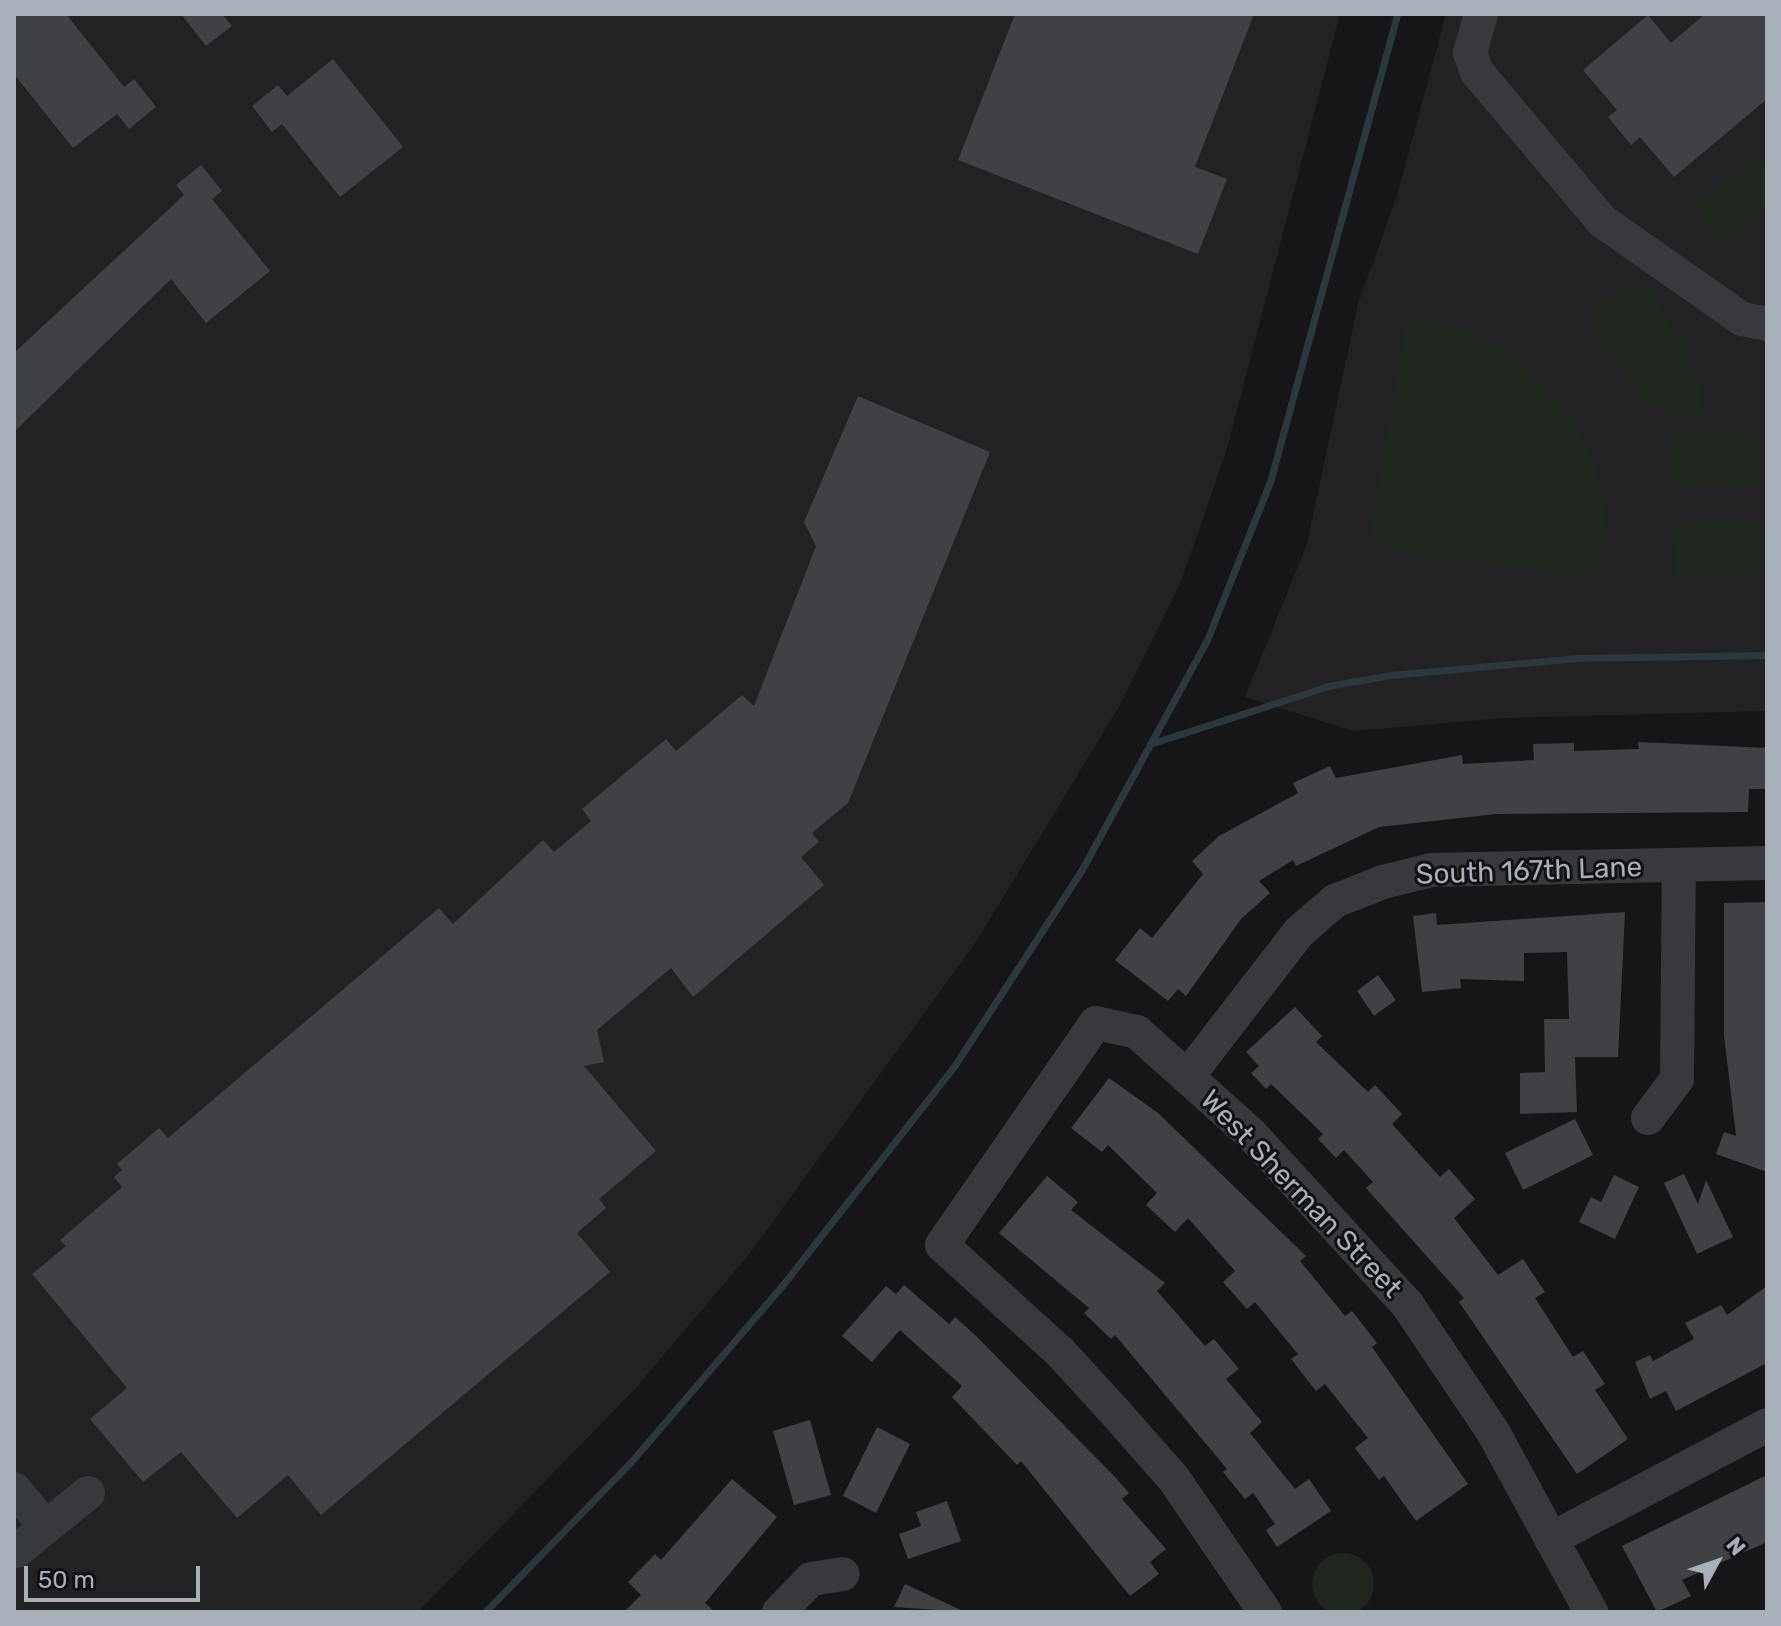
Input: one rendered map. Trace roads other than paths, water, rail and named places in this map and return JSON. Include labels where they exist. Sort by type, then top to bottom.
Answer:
[{"type":"street","points":[[1481,14],[1470,53],[1477,72],[1602,221],[1742,319],[1767,324]]},
{"type":"street","name":"South 167th Lane","points":[[1187,1077],[1271,962],[1335,901],[1431,870],[1767,863]]},
{"type":"street","points":[[1648,1118],[1677,1079],[1679,865]]},
{"type":"street","name":"West Sherman Street","points":[[1265,1612],[1174,1479],[1125,1423],[1060,1352],[942,1245],[1096,1023],[1137,1032],[1187,1077],[1330,1215],[1407,1304],[1493,1432],[1591,1612]]},
{"type":"street","points":[[1551,1539],[1767,1425]]},
{"type":"street","points":[[14,1489],[46,1527]]},
{"type":"street","points":[[17,1551],[88,1493]]},
{"type":"street","points":[[779,1612],[811,1579],[843,1574]]},
{"type":"waterway","points":[[485,1612],[630,1463],[781,1287],[955,1065],[1081,871],[1207,640],[1270,482],[1397,14]]},
{"type":"waterway","points":[[1150,744],[1328,686],[1391,675],[1578,658],[1767,655]]}]
